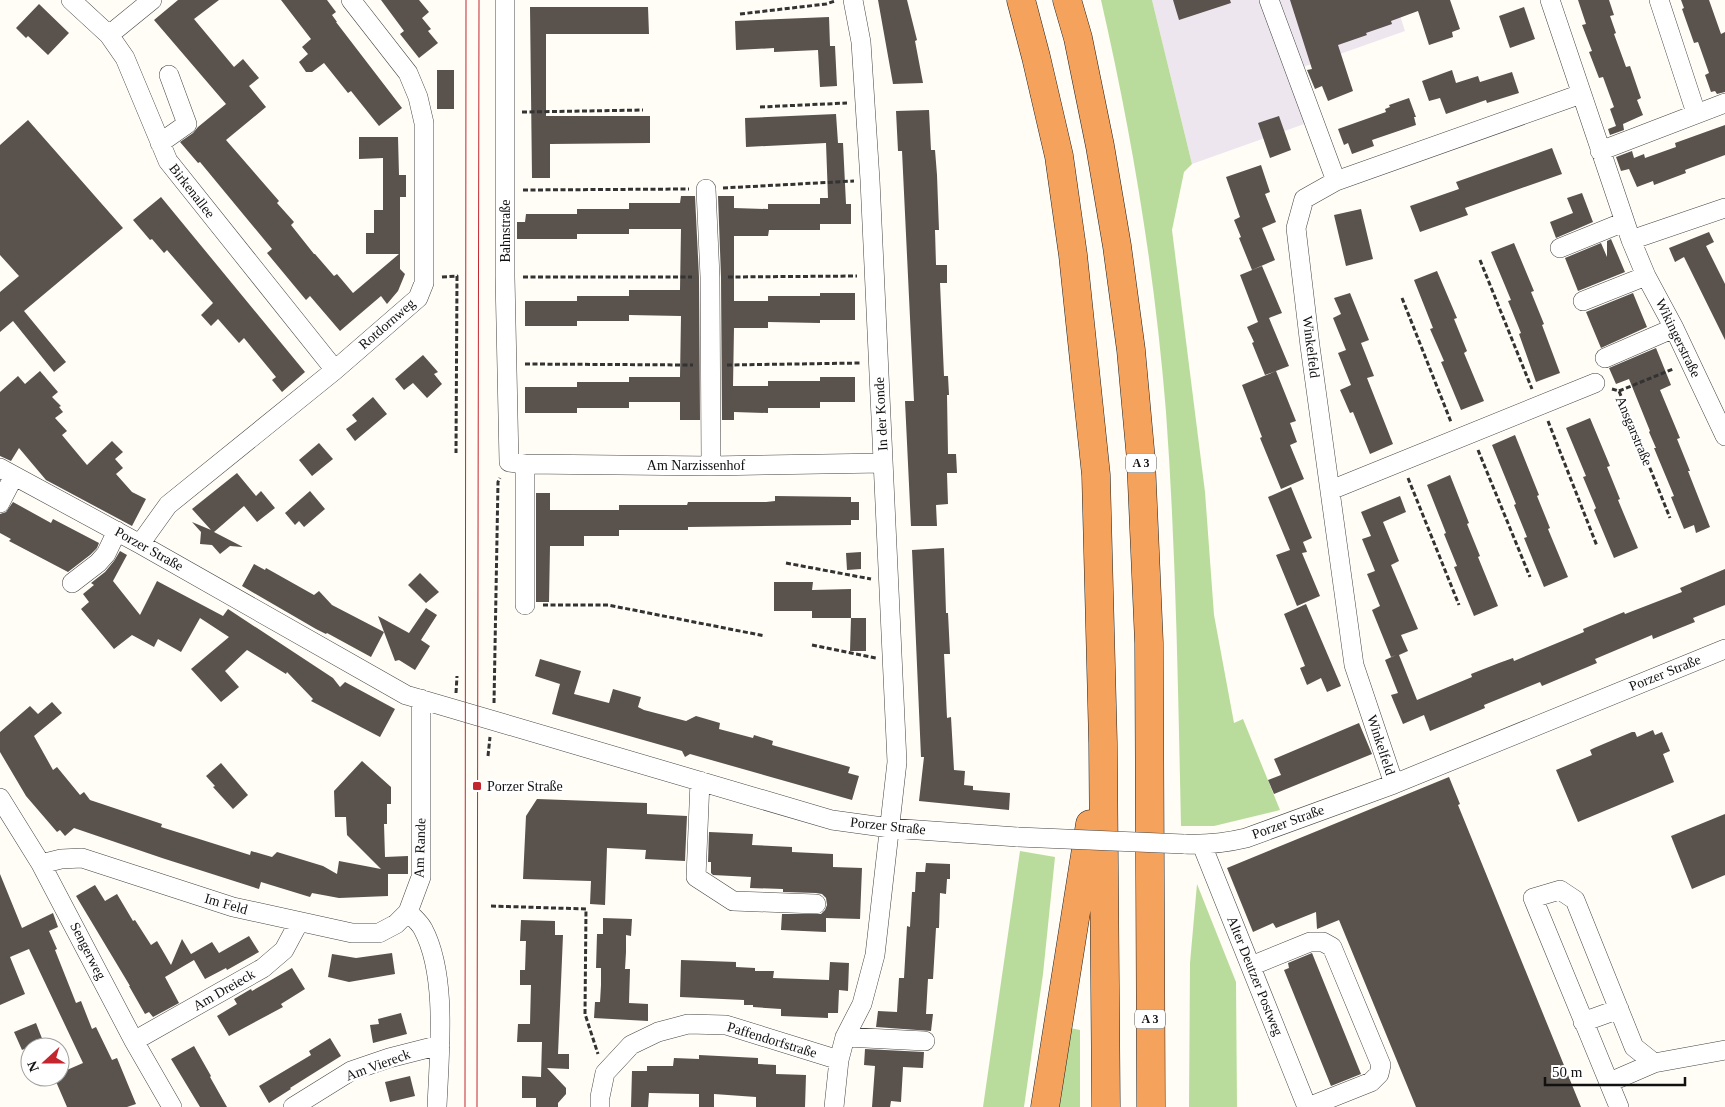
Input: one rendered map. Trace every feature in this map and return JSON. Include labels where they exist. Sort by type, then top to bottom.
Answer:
[{"type":"highway","points":[[1021,0],[1058,156],[1073,255],[1096,475],[1103,743],[1106,1107]]},
{"type":"highway","name":"A 3","points":[[1067,0],[1078,38],[1100,146],[1117,246],[1131,350],[1141,460],[1149,643],[1150,1107]]},
{"type":"highway","points":[[1045,1107],[1103,743]]},
{"type":"street","name":"Birkenallee","points":[[71,0],[109,35],[125,58],[170,165],[335,370]]},
{"type":"street","points":[[109,35],[152,0]]},
{"type":"street","name":"Rotdornweg","points":[[140,544],[168,505],[335,370],[418,298],[424,283],[424,123],[418,96],[408,73],[351,0]]},
{"type":"street","name":"Bahnstraße","points":[[505,0],[504,190],[506,363],[517,463],[525,604]]},
{"type":"street","name":"In der Konde","points":[[853,0],[861,42],[866,102],[897,762],[890,828]]},
{"type":"street","points":[[1269,0],[1336,181]]},
{"type":"street","name":"Wikingerstraße","points":[[1550,0],[1631,240],[1646,276],[1674,328],[1725,436]]},
{"type":"street","points":[[1659,0],[1696,113]]},
{"type":"street","points":[[160,143],[187,124],[169,75]]},
{"type":"street","name":"Winkelfeld","points":[[1394,784],[1354,665],[1296,228],[1304,199],[1336,181],[1581,94]]},
{"type":"street","points":[[1600,151],[1725,103]]},
{"type":"street","points":[[706,189],[710,277],[711,466]]},
{"type":"street","points":[[1631,240],[1725,208]]},
{"type":"street","points":[[1560,248],[1624,222]]},
{"type":"street","points":[[1583,302],[1646,276]]},
{"type":"street","points":[[1605,358],[1674,328]]},
{"type":"street","points":[[1330,490],[1595,383]]},
{"type":"street","name":"Am Narzissenhof","points":[[517,463],[711,466],[883,463]]},
{"type":"street","points":[[0,503],[7,472]]},
{"type":"street","name":"Porzer Straße","points":[[7,472],[117,531],[406,695],[832,820],[890,828],[1018,837],[1193,845],[1225,844],[1394,784],[1725,649]]},
{"type":"street","points":[[72,583],[98,563],[106,554],[117,531]]},
{"type":"street","name":"Am Rande","points":[[408,912],[421,877],[421,699]]},
{"type":"street","points":[[700,781],[696,877],[733,901],[816,904]]},
{"type":"street","name":"Sengerweg","points":[[0,798],[41,864],[134,1041],[172,1107]]},
{"type":"street","points":[[834,1107],[839,1060],[844,1037],[862,1004],[875,955],[890,828]]},
{"type":"street","name":"Alter Deutzer Postweg","points":[[1193,845],[1251,966],[1307,1107]]},
{"type":"street","name":"Im Feld","points":[[41,864],[61,859],[82,858],[233,907],[352,933],[379,933],[396,924],[408,912]]},
{"type":"street","points":[[1619,1107],[1533,898],[1560,890],[1575,900],[1634,1047],[1648,1066]]},
{"type":"street","points":[[408,912],[423,928],[434,960],[439,999],[440,1045],[437,1107]]},
{"type":"street","name":"Am Dreieck","points":[[134,1041],[263,968],[284,950],[299,922]]},
{"type":"street","points":[[1251,966],[1310,942],[1322,942],[1332,947],[1381,1065],[1379,1074],[1370,1082],[1307,1107]]},
{"type":"street","points":[[1583,1022],[1619,1009]]},
{"type":"street","name":"Paffendorfstraße","points":[[605,1073],[632,1045],[658,1032],[688,1024],[726,1025],[839,1060]]},
{"type":"street","points":[[844,1037],[925,1041]]},
{"type":"street","name":"Am Viereck","points":[[293,1107],[351,1071],[388,1058],[440,1045]]},
{"type":"street","points":[[1610,1082],[1648,1066],[1724,1052]]},
{"type":"street","points":[[600,1107],[605,1073]]},
{"type":"path","points":[[740,14],[826,4],[838,0]]},
{"type":"path","points":[[760,107],[866,102]]},
{"type":"path","points":[[504,112],[643,110]]},
{"type":"path","points":[[504,190],[706,189],[870,180]]},
{"type":"path","points":[[1480,260],[1532,388],[1542,404],[1597,546]]},
{"type":"path","points":[[424,277],[457,276],[456,453]]},
{"type":"path","points":[[505,277],[874,276]]},
{"type":"path","points":[[1402,298],[1530,578]]},
{"type":"path","points":[[1619,391],[1690,362]]},
{"type":"path","points":[[506,363],[711,366],[878,363]]},
{"type":"path","name":"Ansgarstraße","points":[[1595,383],[1619,391],[1670,518]]},
{"type":"path","points":[[1401,462],[1459,605]]},
{"type":"path","points":[[492,719],[495,698],[498,482],[517,463]]},
{"type":"path","points":[[786,563],[888,582]]},
{"type":"path","points":[[525,604],[608,605],[765,636]]},
{"type":"path","points":[[812,645],[891,661]]},
{"type":"path","points":[[491,906],[586,909],[584,1014],[605,1073]]},
{"type":"shaded area","points":[[1152,0],[1395,0],[1405,31],[1289,72],[1307,123],[1192,164]]},
{"type":"green space","points":[[1101,0],[1152,0],[1192,164],[1184,172],[1172,230],[1205,492],[1214,615],[1234,723],[1243,719],[1280,810],[1214,826],[1181,826],[1174,567],[1166,412],[1156,308],[1123,102]]},
{"type":"green space","points":[[1020,851],[1055,857],[1043,974],[1024,1107],[983,1107]]},
{"type":"green space","points":[[1197,884],[1236,982],[1237,1107],[1189,1107],[1190,963]]},
{"type":"green space","points":[[1070,1028],[1080,1030],[1080,1107],[1057,1107]]},
{"type":"building","points":[[178,0],[219,0],[194,19],[234,67],[243,59],[259,78],[249,86],[266,107],[226,140],[279,201],[277,203],[294,222],[291,225],[314,254],[334,276],[337,274],[353,293],[399,254],[366,254],[366,233],[374,233],[374,210],[383,210],[383,158],[359,159],[359,137],[398,137],[399,175],[406,175],[406,197],[400,197],[400,269],[405,274],[398,291],[387,304],[381,296],[340,331],[310,296],[306,300],[267,253],[272,249],[200,162],[198,163],[180,142],[226,104],[154,20]]},
{"type":"building","points":[[281,0],[327,0],[336,12],[332,15],[336,22],[402,108],[379,126],[351,91],[348,93],[324,63],[312,72],[306,72],[299,62],[308,54],[302,47],[311,39]]},
{"type":"building","points":[[381,0],[419,0],[429,12],[422,18],[431,29],[428,31],[438,43],[419,58],[400,34],[404,31]]},
{"type":"building","points":[[878,0],[907,0],[917,40],[915,41],[923,83],[893,84]]},
{"type":"building","points":[[1173,0],[1230,0],[1231,3],[1179,20]]},
{"type":"building","points":[[1290,0],[1450,0],[1460,29],[1452,32],[1453,37],[1429,45],[1418,11],[1391,21],[1392,24],[1366,33],[1367,35],[1338,45],[1353,91],[1328,101],[1322,86],[1315,89],[1307,70],[1312,69]]},
{"type":"building","points":[[1578,0],[1609,0],[1614,15],[1610,16],[1616,33],[1614,34],[1626,67],[1630,66],[1641,98],[1637,100],[1643,115],[1623,124],[1624,130],[1610,135],[1608,129],[1616,126],[1610,109],[1614,107],[1603,77],[1599,78],[1589,52],[1592,51],[1582,25],[1586,24]]},
{"type":"building","points":[[1681,0],[1709,0],[1721,34],[1725,32],[1725,92],[1717,94],[1715,91],[1711,92],[1705,75],[1709,73],[1698,42],[1694,43],[1682,9],[1684,8]]},
{"type":"building","points":[[39,4],[69,33],[48,55],[28,36],[26,38],[16,28]]},
{"type":"building","points":[[530,7],[648,7],[649,34],[546,34],[546,116],[650,116],[650,143],[550,144],[550,178],[532,178]]},
{"type":"building","points":[[1524,7],[1535,39],[1510,48],[1499,16]]},
{"type":"building","points":[[829,17],[830,46],[835,46],[837,86],[820,87],[818,50],[774,52],[774,48],[736,50],[735,21]]},
{"type":"building","points":[[437,70],[454,70],[454,109],[437,109]]},
{"type":"building","points":[[1452,70],[1456,83],[1478,76],[1480,82],[1512,72],[1519,93],[1487,103],[1486,100],[1446,114],[1440,98],[1429,101],[1422,81]]},
{"type":"building","points":[[1409,98],[1416,117],[1414,117],[1416,125],[1372,140],[1374,146],[1352,154],[1348,143],[1344,145],[1338,129],[1386,112],[1385,109],[1390,107],[1389,105]]},
{"type":"building","points":[[929,110],[931,150],[935,150],[937,175],[939,230],[935,230],[936,265],[947,265],[947,283],[940,283],[944,376],[948,376],[949,395],[947,395],[948,454],[956,454],[957,473],[947,473],[948,504],[936,505],[937,526],[911,526],[905,401],[914,401],[902,151],[898,151],[896,111]]},
{"type":"building","points":[[836,114],[838,143],[843,143],[846,204],[851,204],[851,224],[820,224],[820,230],[769,230],[768,236],[734,236],[734,301],[768,301],[768,296],[820,296],[820,293],[855,293],[855,320],[820,320],[820,323],[768,322],[768,328],[734,328],[733,386],[768,386],[768,381],[820,381],[820,377],[855,377],[855,402],[820,402],[820,408],[768,408],[768,413],[734,412],[734,420],[722,420],[721,277],[718,196],[734,196],[734,208],[768,209],[768,204],[820,204],[820,198],[828,198],[826,143],[746,147],[745,118]]},
{"type":"building","points":[[1279,116],[1291,150],[1270,158],[1258,123]]},
{"type":"building","points":[[28,120],[123,228],[24,311],[66,362],[54,372],[13,321],[0,332],[0,292],[19,276],[0,255],[0,145]]},
{"type":"building","points":[[1725,125],[1725,155],[1685,170],[1686,173],[1654,185],[1653,181],[1637,187],[1629,169],[1621,171],[1616,157],[1632,151],[1634,158],[1644,154],[1645,158],[1676,147],[1675,143]]},
{"type":"building","points":[[1552,148],[1562,174],[1465,208],[1468,215],[1420,232],[1410,206],[1459,189],[1456,182]]},
{"type":"building","points":[[1261,165],[1270,192],[1265,194],[1276,222],[1262,228],[1275,260],[1252,270],[1239,238],[1241,237],[1234,220],[1240,217],[1226,177]]},
{"type":"building","points":[[1582,193],[1593,222],[1556,238],[1550,222],[1573,213],[1567,198]]},
{"type":"building","points":[[681,196],[695,196],[699,277],[700,420],[680,420],[680,402],[629,402],[629,408],[577,408],[577,413],[525,413],[525,387],[577,387],[577,382],[629,382],[629,377],[680,377],[681,316],[629,315],[629,321],[577,321],[577,326],[525,326],[525,301],[577,301],[577,296],[629,296],[629,290],[680,290],[681,229],[629,229],[629,234],[577,234],[577,239],[517,239],[517,222],[525,222],[526,214],[577,214],[577,209],[629,209],[629,203],[680,203]]},
{"type":"building","points":[[161,197],[305,372],[282,392],[272,380],[276,377],[244,338],[239,343],[218,319],[211,326],[201,315],[213,303],[167,250],[164,253],[133,220]]},
{"type":"building","points":[[1361,209],[1373,259],[1346,266],[1334,215]]},
{"type":"building","points":[[1709,232],[1714,242],[1706,246],[1725,284],[1725,340],[1684,257],[1675,262],[1669,248]]},
{"type":"building","points":[[1611,239],[1625,272],[1578,291],[1565,258],[1601,243],[1607,257],[1607,241]]},
{"type":"building","points":[[1514,243],[1534,291],[1531,292],[1560,373],[1536,382],[1519,334],[1521,333],[1508,301],[1511,300],[1491,252]]},
{"type":"building","points":[[1262,266],[1282,313],[1269,318],[1289,366],[1265,375],[1247,327],[1258,322],[1240,275]]},
{"type":"building","points":[[1437,271],[1457,318],[1454,319],[1467,351],[1464,353],[1484,401],[1461,410],[1441,362],[1444,361],[1430,329],[1433,328],[1414,280]]},
{"type":"building","points":[[1350,293],[1369,340],[1361,343],[1374,376],[1367,378],[1393,444],[1370,454],[1353,412],[1350,413],[1340,390],[1351,385],[1338,353],[1346,350],[1333,318],[1341,314],[1334,298]]},
{"type":"building","points":[[1633,293],[1647,327],[1601,348],[1586,312]]},
{"type":"building","points":[[1656,348],[1671,385],[1660,390],[1680,438],[1677,439],[1710,527],[1696,533],[1694,525],[1684,529],[1671,497],[1674,496],[1629,379],[1616,384],[1609,368]]},
{"type":"building","points":[[423,355],[438,372],[434,374],[442,384],[427,398],[413,383],[404,390],[395,379]]},
{"type":"building","points":[[40,371],[58,392],[52,397],[61,406],[59,407],[63,412],[55,418],[67,431],[62,435],[87,465],[112,441],[123,452],[115,459],[123,468],[116,474],[132,492],[146,499],[132,526],[46,480],[19,448],[11,461],[0,456],[0,392],[18,376],[25,384]]},
{"type":"building","points":[[1276,371],[1296,421],[1290,423],[1297,442],[1290,445],[1304,479],[1281,489],[1260,438],[1262,437],[1242,385]]},
{"type":"building","points":[[373,397],[387,414],[355,441],[346,429],[357,421],[352,415]]},
{"type":"building","points":[[1590,418],[1610,466],[1607,467],[1620,499],[1618,500],[1638,548],[1614,558],[1594,510],[1596,508],[1583,477],[1586,476],[1566,428]]},
{"type":"building","points":[[1515,435],[1539,495],[1537,496],[1550,528],[1548,529],[1568,577],[1544,587],[1524,538],[1527,537],[1514,505],[1516,504],[1492,445]]},
{"type":"building","points":[[319,443],[333,459],[312,476],[299,460]]},
{"type":"building","points":[[237,473],[256,496],[261,491],[275,508],[257,522],[244,506],[214,532],[243,547],[230,546],[220,554],[212,545],[200,544],[201,532],[192,522],[211,530],[192,509]]},
{"type":"building","points":[[1450,475],[1469,523],[1467,524],[1480,556],[1478,557],[1498,606],[1474,616],[1454,567],[1457,566],[1427,485]]},
{"type":"building","points":[[1291,487],[1312,538],[1303,542],[1307,552],[1302,553],[1320,596],[1297,606],[1276,555],[1290,550],[1268,497]]},
{"type":"building","points":[[310,491],[325,509],[304,527],[299,521],[295,525],[285,513]]},
{"type":"building","points":[[536,493],[550,493],[550,510],[619,510],[619,505],[687,505],[688,502],[766,502],[775,501],[775,496],[851,497],[851,502],[859,502],[859,520],[851,520],[851,525],[688,527],[688,530],[619,530],[619,536],[584,536],[584,546],[550,546],[549,602],[536,602]]},
{"type":"building","points":[[1400,496],[1406,512],[1383,522],[1399,561],[1391,565],[1418,629],[1401,635],[1408,651],[1399,655],[1417,700],[1472,677],[1471,674],[1513,658],[1514,661],[1584,632],[1583,629],[1624,612],[1625,614],[1682,592],[1680,588],[1725,569],[1725,605],[1693,618],[1695,622],[1653,639],[1652,635],[1595,659],[1597,663],[1542,686],[1540,682],[1484,705],[1485,708],[1430,731],[1424,715],[1403,724],[1391,695],[1398,693],[1385,660],[1396,655],[1391,657],[1372,610],[1380,606],[1367,574],[1375,571],[1362,539],[1371,536],[1361,512]]},
{"type":"building","points":[[13,502],[51,523],[53,519],[99,543],[97,548],[68,572],[9,541],[11,539],[0,533],[0,514],[6,512]]},
{"type":"building","points":[[944,548],[946,613],[948,613],[950,654],[944,654],[947,718],[951,717],[954,770],[965,771],[964,785],[973,786],[973,790],[1010,793],[1009,810],[919,801],[924,757],[921,757],[912,550]]},
{"type":"building","points":[[120,551],[127,555],[113,581],[140,615],[157,581],[223,616],[228,609],[333,678],[340,687],[345,682],[395,709],[380,737],[311,701],[313,699],[287,672],[286,674],[247,650],[225,671],[239,687],[221,702],[191,669],[229,637],[200,618],[181,652],[158,639],[154,647],[132,635],[114,649],[81,609],[89,602],[83,594],[94,585],[91,583],[105,572]]},
{"type":"building","points":[[861,552],[861,569],[847,570],[846,553]]},
{"type":"building","points":[[254,564],[265,570],[266,568],[314,595],[319,591],[332,605],[384,632],[371,657],[316,629],[242,586]]},
{"type":"building","points":[[420,573],[439,592],[426,603],[408,585]]},
{"type":"building","points":[[774,582],[813,582],[812,590],[851,589],[851,618],[812,618],[812,611],[774,611]]},
{"type":"building","points":[[1306,604],[1341,686],[1327,692],[1321,678],[1307,685],[1300,668],[1305,666],[1284,614]]},
{"type":"building","points":[[426,608],[437,615],[421,640],[430,646],[415,670],[399,660],[395,661],[378,616],[409,633]]},
{"type":"building","points":[[851,618],[866,618],[866,651],[850,651]]},
{"type":"building","points":[[540,659],[581,671],[574,694],[609,703],[613,689],[641,697],[638,707],[644,710],[686,721],[696,716],[720,723],[719,729],[753,738],[754,735],[773,741],[772,745],[850,767],[848,773],[859,776],[852,800],[690,754],[685,757],[682,751],[552,714],[560,684],[535,676]]},
{"type":"building","points":[[52,702],[62,713],[34,736],[53,770],[57,767],[80,795],[84,792],[90,800],[162,824],[161,827],[250,855],[251,851],[272,857],[277,852],[323,866],[337,874],[339,861],[381,869],[347,835],[346,817],[335,817],[334,791],[362,761],[391,787],[391,804],[387,804],[387,824],[384,824],[385,857],[408,856],[408,874],[388,874],[388,896],[339,898],[312,893],[310,897],[261,882],[259,889],[74,828],[65,836],[60,830],[57,832],[26,796],[0,752],[0,732],[30,706],[38,714]]},
{"type":"building","points":[[1359,723],[1372,754],[1274,794],[1268,780],[1281,775],[1274,759]]},
{"type":"building","points":[[1653,730],[1655,735],[1662,732],[1670,751],[1663,754],[1674,782],[1578,822],[1556,770],[1592,755],[1590,750],[1594,748],[1632,732],[1635,732],[1637,737]]},
{"type":"building","points":[[221,763],[248,795],[233,809],[213,787],[215,786],[206,776]]},
{"type":"building","points":[[1449,777],[1460,804],[1458,805],[1581,1107],[1416,1107],[1339,920],[1317,929],[1316,912],[1276,928],[1273,923],[1253,932],[1227,868]]},
{"type":"building","points":[[537,799],[647,803],[647,814],[687,816],[685,861],[645,859],[646,850],[607,848],[605,905],[590,904],[591,881],[523,879],[526,816]]},
{"type":"building","points":[[1725,814],[1725,875],[1692,889],[1671,836]]},
{"type":"building","points":[[709,832],[753,834],[752,845],[792,847],[792,852],[833,854],[833,867],[862,868],[860,919],[826,918],[826,932],[781,930],[782,914],[821,914],[827,905],[826,898],[822,894],[816,893],[750,888],[751,877],[713,875],[711,873],[711,862],[708,862]]},
{"type":"building","points":[[926,863],[950,864],[950,879],[947,879],[946,894],[940,893],[939,928],[936,928],[933,979],[928,979],[926,1014],[933,1014],[931,1031],[876,1027],[878,1011],[897,1012],[899,978],[904,978],[907,926],[910,927],[912,892],[915,892],[916,872],[925,872]]},
{"type":"building","points":[[0,874],[22,928],[53,913],[58,927],[49,931],[76,1003],[81,1001],[92,1029],[96,1027],[112,1060],[117,1058],[136,1104],[127,1107],[67,1107],[58,1087],[70,1087],[70,1069],[83,1063],[29,949],[10,957],[25,994],[0,1005]]},
{"type":"building","points":[[95,885],[105,901],[117,894],[133,921],[135,920],[151,945],[157,941],[171,965],[182,939],[191,954],[212,942],[219,953],[249,936],[259,952],[227,970],[226,968],[205,979],[194,960],[165,977],[179,1003],[153,1017],[149,1012],[145,1014],[76,896]]},
{"type":"building","points":[[603,918],[632,919],[631,936],[626,935],[625,969],[630,969],[629,1003],[648,1004],[648,1021],[594,1018],[595,1002],[600,1002],[601,985],[601,968],[596,968],[597,934],[603,934]]},
{"type":"building","points":[[521,920],[555,921],[555,935],[563,935],[558,1054],[569,1054],[569,1069],[547,1068],[566,1088],[566,1094],[558,1103],[558,1107],[536,1107],[536,1098],[522,1098],[522,1076],[541,1077],[542,1042],[517,1042],[518,1024],[530,1024],[531,985],[520,985],[520,970],[525,970],[526,941],[520,941]]},
{"type":"building","points":[[392,953],[395,974],[349,982],[328,977],[332,954],[356,958]]},
{"type":"building","points":[[1312,953],[1361,1074],[1331,1086],[1284,970],[1289,968],[1288,963]]},
{"type":"building","points":[[681,960],[736,962],[736,967],[755,968],[755,971],[774,971],[773,978],[829,980],[830,962],[849,963],[848,991],[839,990],[838,1013],[828,1013],[828,1018],[781,1016],[781,1009],[744,1005],[744,1000],[680,997]]},
{"type":"building","points":[[292,968],[305,989],[281,1004],[283,1007],[229,1036],[217,1016],[237,1004],[234,999]]},
{"type":"building","points":[[401,1013],[407,1034],[373,1043],[370,1025],[379,1024],[378,1019]]},
{"type":"building","points":[[36,1023],[41,1037],[20,1037],[20,1046],[14,1032]]},
{"type":"building","points":[[330,1038],[341,1056],[269,1103],[259,1086],[311,1055],[309,1051]]},
{"type":"building","points":[[194,1046],[227,1107],[200,1107],[171,1059]]},
{"type":"building","points":[[865,1049],[924,1052],[923,1068],[903,1067],[901,1102],[891,1101],[890,1107],[872,1107],[875,1066],[864,1065]]},
{"type":"building","points":[[699,1055],[758,1058],[758,1064],[776,1065],[776,1074],[806,1075],[805,1107],[756,1107],[756,1097],[714,1094],[714,1107],[699,1107],[699,1094],[649,1093],[648,1107],[631,1107],[632,1071],[647,1071],[647,1066],[673,1066],[674,1058],[699,1059]]},
{"type":"building","points":[[410,1076],[415,1096],[390,1102],[385,1082]]},
{"type":"tram line","points":[[465,1107],[466,0]]},
{"type":"tram line","points":[[477,1107],[479,0]]},
{"type":"place","name":"Porzer Straße","points":[[477,786]]}]
